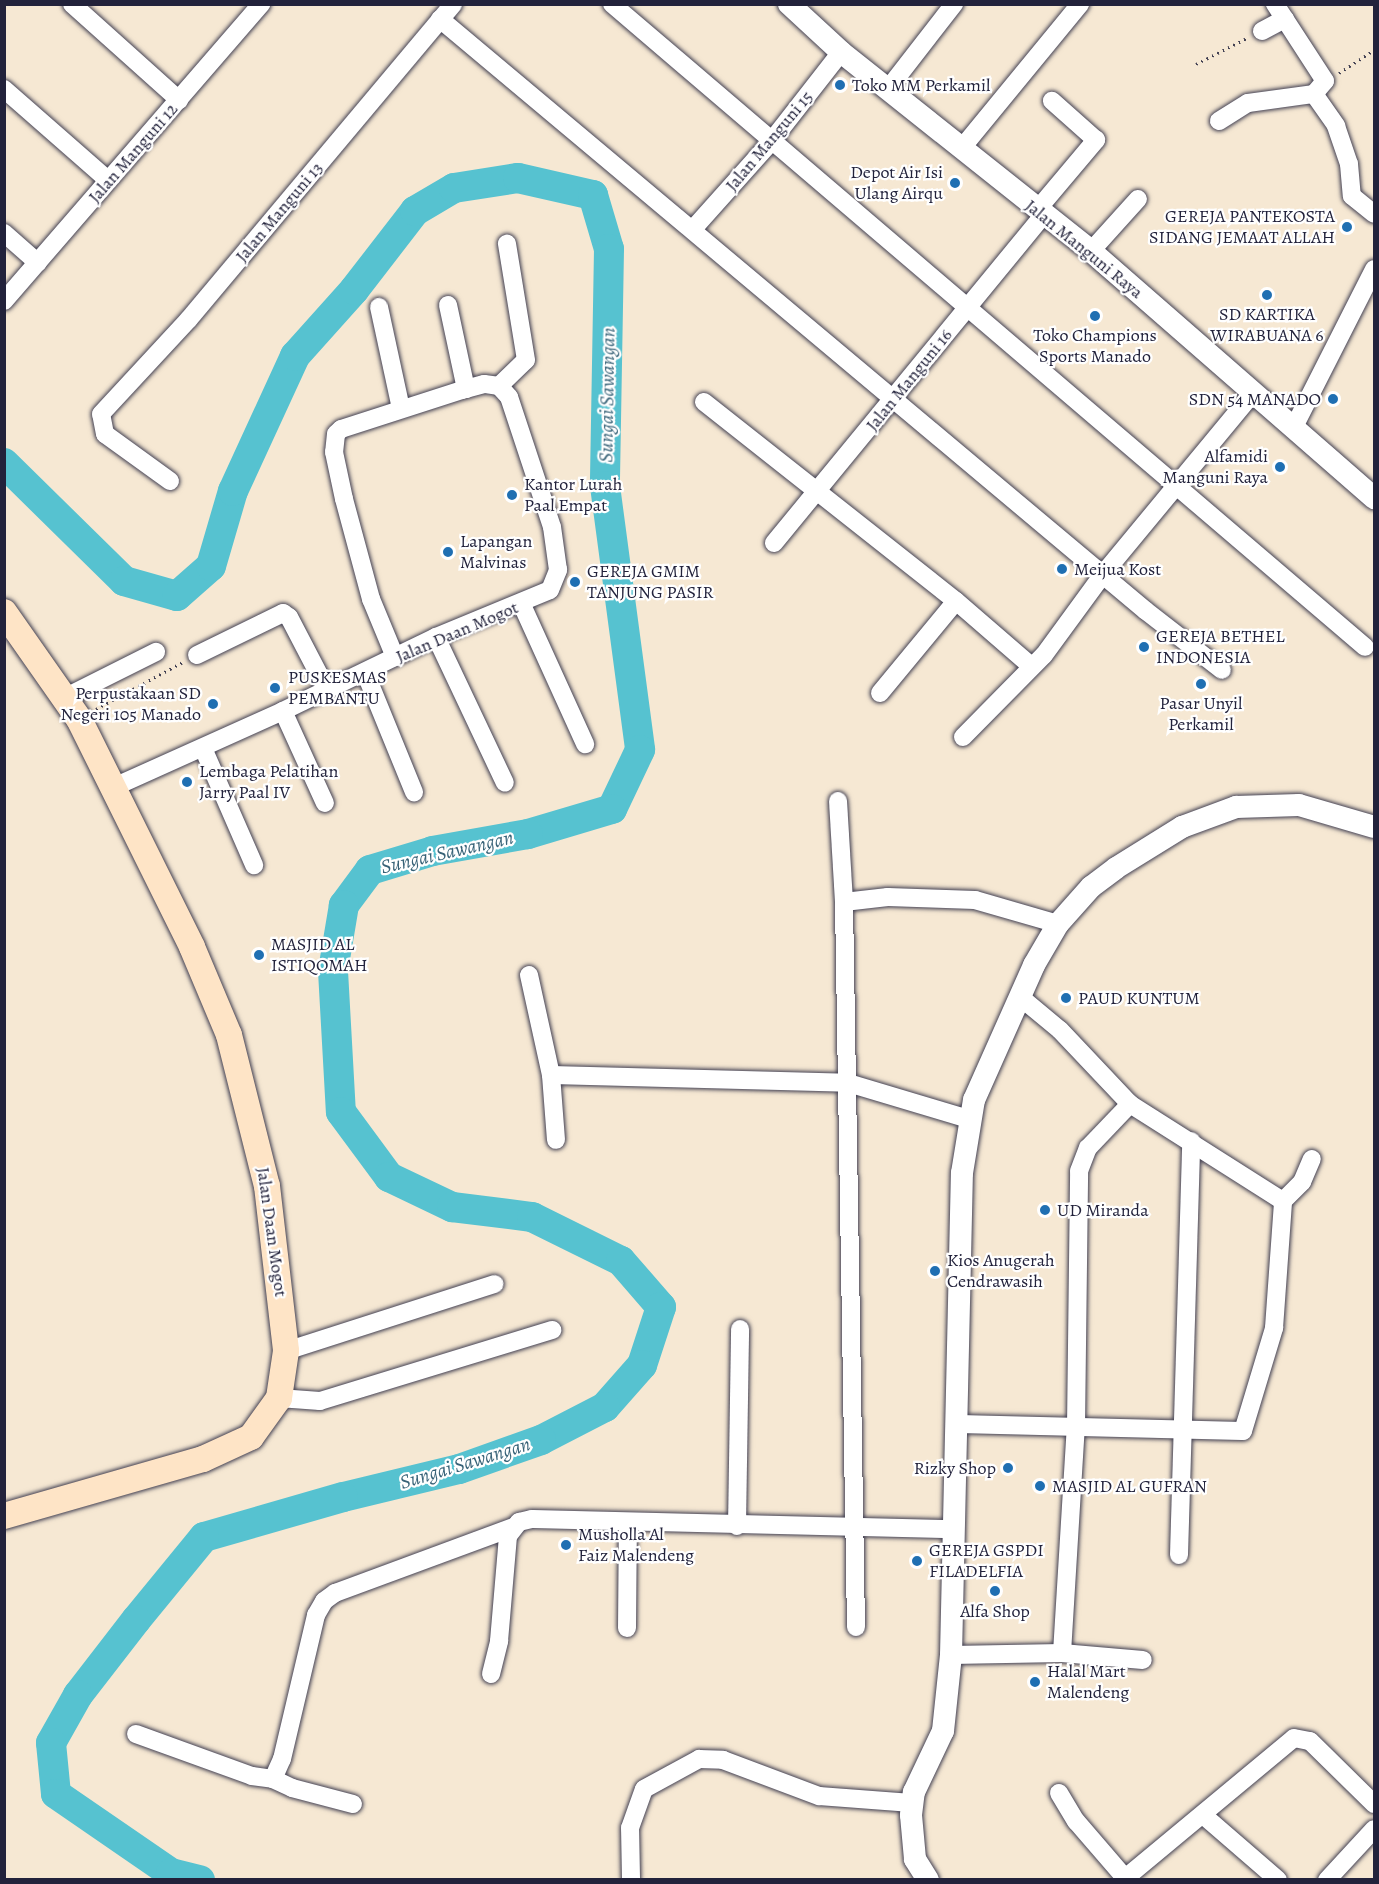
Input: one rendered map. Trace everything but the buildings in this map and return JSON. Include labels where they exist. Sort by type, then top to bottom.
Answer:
[{"type":"main road","name":"Jalan Daan Mogot","points":[[4,612],[79,718],[192,947],[229,1035],[267,1186],[286,1351],[279,1398],[261,1427],[235,1446],[4,1516]]},
{"type":"street","points":[[72,4],[179,100]]},
{"type":"street","name":"Jalan Manguni 13","points":[[170,481],[105,434],[101,414],[189,319],[453,4]]},
{"type":"street","points":[[612,4],[770,143],[1365,647]]},
{"type":"street","name":"Jalan Manguni Raya","points":[[789,4],[841,52],[1040,213],[1091,251],[1374,498]]},
{"type":"street","points":[[888,89],[954,4]]},
{"type":"street","points":[[961,149],[1080,4]]},
{"type":"street","name":"Jalan Manguni 12","points":[[4,301],[179,100],[252,8]]},
{"type":"street","points":[[1262,31],[1280,12],[1336,126],[1349,164],[1352,196],[1374,214]]},
{"type":"street","points":[[440,19],[693,229],[740,272],[896,398],[1222,670]]},
{"type":"street","name":"Jalan Manguni 15","points":[[693,229],[770,143],[841,52]]},
{"type":"street","points":[[1219,121],[1248,103],[1319,88]]},
{"type":"street","points":[[4,89],[108,180]]},
{"type":"street","name":"Jalan Manguni 16","points":[[774,543],[896,398],[1096,140],[1052,101]]},
{"type":"street","points":[[1091,251],[1138,199]]},
{"type":"street","points":[[4,234],[38,263]]},
{"type":"street","points":[[394,657],[359,556],[334,441],[341,429],[466,389],[484,384],[504,392],[526,360],[507,244]]},
{"type":"street","points":[[1294,427],[1374,269]]},
{"type":"street","points":[[448,305],[466,389]]},
{"type":"street","points":[[379,307],[401,409]]},
{"type":"street","name":"Jalan Daan Mogot","points":[[114,787],[283,711],[436,637],[522,605],[550,590],[558,570],[552,527],[504,392]]},
{"type":"street","points":[[963,737],[1030,665],[1044,655],[1104,573],[1254,392]]},
{"type":"street","points":[[704,402],[956,601],[1030,665]]},
{"type":"street","points":[[880,693],[956,601]]},
{"type":"street","points":[[522,605],[585,744]]},
{"type":"street","points":[[197,655],[283,613],[289,617],[327,690]]},
{"type":"street","points":[[436,637],[505,783]]},
{"type":"street","points":[[64,698],[156,652]]},
{"type":"street","points":[[365,672],[414,792]]},
{"type":"street","points":[[283,711],[325,803]]},
{"type":"street","points":[[203,748],[254,865]]},
{"type":"street","points":[[838,801],[844,902],[848,1083],[856,1627]]},
{"type":"street","points":[[928,1880],[915,1859],[912,1803],[943,1731],[951,1655],[962,1173],[969,1119],[1019,996],[1058,924],[1091,887],[1151,844],[1236,807],[1299,805],[1374,827]]},
{"type":"street","points":[[844,902],[888,897],[975,900],[1058,924]]},
{"type":"street","points":[[528,975],[551,1075],[556,1140]]},
{"type":"street","points":[[1019,996],[1060,1030],[1131,1104],[1283,1201]]},
{"type":"street","points":[[551,1075],[848,1083],[969,1119]]},
{"type":"street","points":[[1062,1653],[1076,1426],[1079,1171],[1088,1148],[1131,1104]]},
{"type":"street","points":[[1179,1555],[1191,1142]]},
{"type":"street","points":[[958,1424],[1182,1427],[1237,1433],[1246,1428],[1274,1328],[1283,1201],[1302,1182],[1312,1159]]},
{"type":"street","points":[[286,1351],[495,1284]]},
{"type":"street","points":[[737,1526],[740,1329]]},
{"type":"street","points":[[279,1398],[320,1401],[552,1330]]},
{"type":"street","points":[[273,1779],[282,1759],[316,1616],[324,1601],[335,1593],[532,1519],[737,1526],[955,1529]]},
{"type":"street","points":[[627,1628],[628,1522]]},
{"type":"street","points":[[491,1674],[499,1641],[507,1544],[513,1527]]},
{"type":"street","points":[[951,1655],[1062,1653],[1143,1660]]},
{"type":"street","points":[[136,1734],[252,1776],[273,1779],[292,1788],[353,1804]]},
{"type":"street","points":[[1059,1793],[1076,1821],[1125,1879],[1279,1749],[1301,1736],[1374,1804]]},
{"type":"street","points":[[631,1878],[630,1828],[645,1789],[699,1759],[723,1760],[819,1796],[912,1803]]},
{"type":"street","points":[[1203,1815],[1272,1878]]},
{"type":"street","points":[[1327,1880],[1374,1829]]},
{"type":"path","points":[[1196,64],[1262,31]]},
{"type":"path","points":[[1319,88],[1374,50]]},
{"type":"path","points":[[79,718],[197,655]]},
{"type":"waterway","name":"Sungai Sawangan","points":[[4,463],[124,581],[177,596],[211,566],[233,491],[295,356],[354,290],[415,211],[454,188],[518,178],[593,195],[609,249],[605,486],[640,750],[612,809],[528,834],[433,851],[370,870],[344,905],[333,971],[341,1112],[389,1177],[452,1207],[532,1217],[621,1261],[661,1307],[642,1365],[605,1407],[541,1440],[459,1469],[343,1497],[204,1537],[136,1620],[78,1695],[51,1743],[56,1794],[171,1873],[200,1880]]},
{"type":"place","name":"Toko MM Perkamil","points":[[840,85]]},
{"type":"place","name":"Depot Air Isi Ulang Airqu","points":[[955,183]]},
{"type":"place","name":"GEREJA PANTEKOSTA SIDANG JEMAAT ALLAH","points":[[1347,227]]},
{"type":"place","name":"SD KARTIKA WIRABUANA 6","points":[[1267,295]]},
{"type":"place","name":"Toko Champions Sports Manado","points":[[1095,316]]},
{"type":"place","name":"SDN 54 MANADO","points":[[1333,399]]},
{"type":"place","name":"Alfamidi Manguni Raya","points":[[1280,467]]},
{"type":"place","name":"Kantor Lurah Paal Empat","points":[[512,495]]},
{"type":"place","name":"Lapangan Malvinas","points":[[448,552]]},
{"type":"place","name":"Meijua Kost","points":[[1062,569]]},
{"type":"place","name":"GEREJA GMIM TANJUNG PASIR","points":[[575,582]]},
{"type":"place","name":"GEREJA BETHEL INDONESIA","points":[[1144,647]]},
{"type":"place","name":"Pasar Unyil Perkamil","points":[[1201,684]]},
{"type":"place","name":"PUSKESMAS PEMBANTU","points":[[275,688]]},
{"type":"place","name":"Perpustakaan SD Negeri 105 Manado","points":[[213,704]]},
{"type":"place","name":"Lembaga Pelatihan Jarry Paal IV","points":[[187,782]]},
{"type":"place","name":"MASJID AL ISTIQOMAH","points":[[259,955]]},
{"type":"place","name":"PAUD KUNTUM","points":[[1066,998]]},
{"type":"place","name":"UD Miranda","points":[[1045,1210]]},
{"type":"place","name":"Kios Anugerah Cendrawasih","points":[[935,1271]]},
{"type":"place","name":"Rizky Shop","points":[[1008,1468]]},
{"type":"place","name":"MASJID AL GUFRAN","points":[[1040,1486]]},
{"type":"place","name":"Musholla Al Faiz Malendeng","points":[[566,1545]]},
{"type":"place","name":"GEREJA GSPDI FILADELFIA","points":[[917,1561]]},
{"type":"place","name":"Alfa Shop","points":[[995,1591]]},
{"type":"place","name":"Halal Mart Malendeng","points":[[1035,1682]]}]
